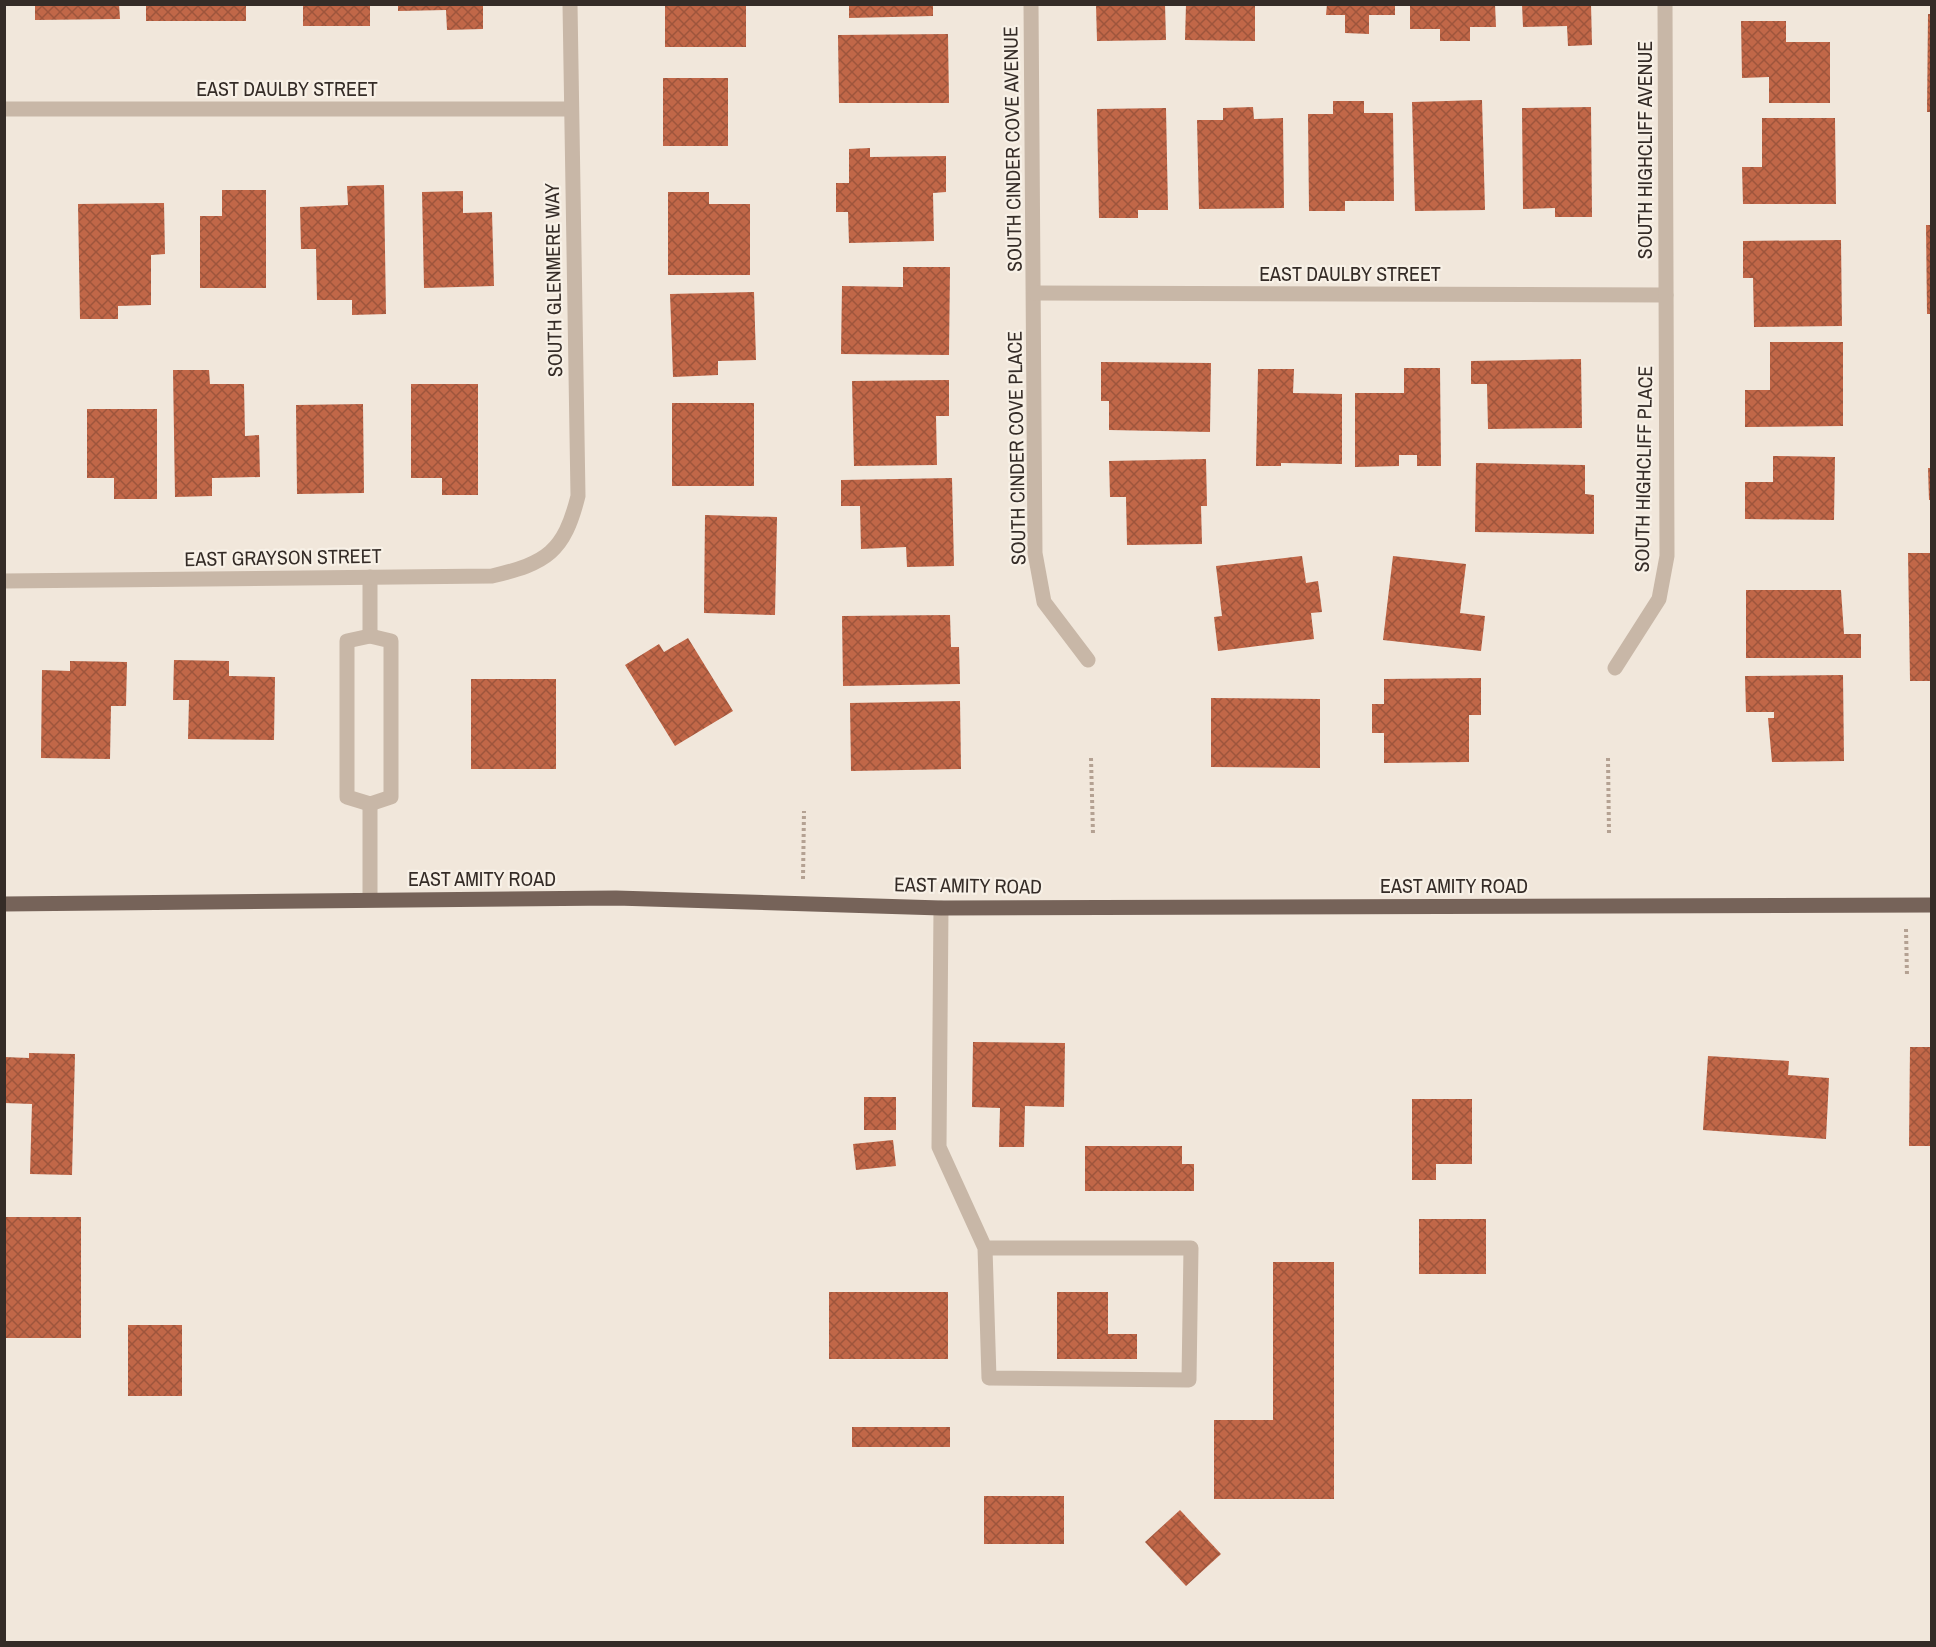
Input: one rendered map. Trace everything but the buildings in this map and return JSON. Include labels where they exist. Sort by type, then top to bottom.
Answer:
[{"type":"main road","name":"EAST AMITY ROAD","points":[[4,904],[616,898],[941,908],[1932,905]]},
{"type":"street","name":"SOUTH GLENMERE WAY","points":[[555,550],[572,523],[578,496],[570,4]]},
{"type":"street","name":"SOUTH CINDER COVE AVENUE","points":[[1031,4],[1035,293]]},
{"type":"street","name":"SOUTH HIGHCLIFF AVENUE","points":[[1665,4],[1666,295]]},
{"type":"street","name":"EAST DAULBY STREET","points":[[4,109],[570,109]]},
{"type":"street","name":"EAST DAULBY STREET","points":[[1035,293],[1666,295]]},
{"type":"street","name":"SOUTH CINDER COVE PLACE","points":[[1035,293],[1035,553],[1044,602],[1088,660]]},
{"type":"street","name":"SOUTH HIGHCLIFF PLACE","points":[[1615,668],[1659,599],[1667,556],[1666,295]]},
{"type":"street","name":"EAST GRAYSON STREET","points":[[4,582],[492,576],[528,567],[555,550]]},
{"type":"street","points":[[370,578],[370,636]]},
{"type":"street","points":[[370,636],[391,641],[391,796],[370,804],[347,796],[347,641],[370,636]]},
{"type":"street","points":[[370,804],[370,899]]},
{"type":"street","points":[[941,908],[939,1147],[985,1248],[989,1378],[1190,1380],[1191,1248],[985,1248]]},
{"type":"path","points":[[1091,758],[1093,834]]},
{"type":"path","points":[[1608,758],[1609,833]]},
{"type":"path","points":[[803,902],[804,811]]},
{"type":"path","points":[[1906,905],[1907,976]]}]
